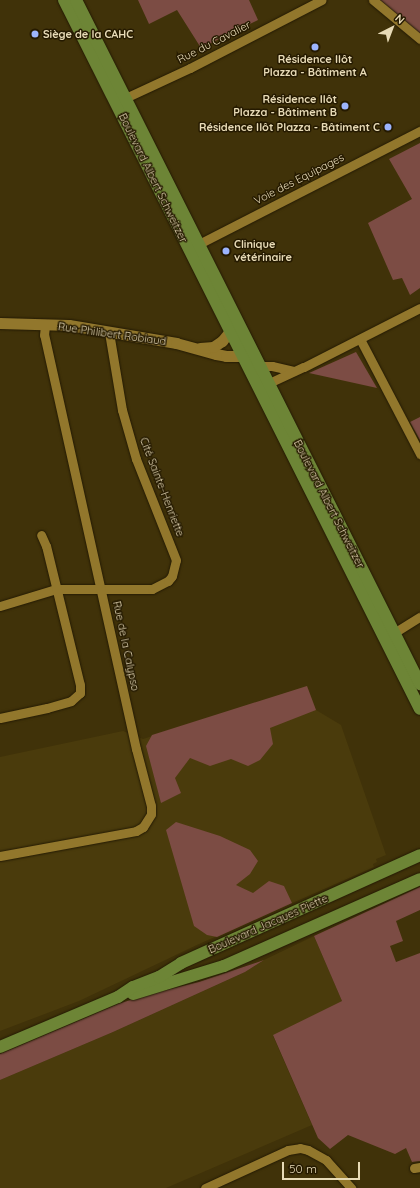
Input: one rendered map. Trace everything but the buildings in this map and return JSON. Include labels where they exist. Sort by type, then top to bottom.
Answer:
[{"type":"main road","name":"Boulevard Albert Schweitzer","points":[[64,0],[120,100],[235,328],[260,366],[269,383],[389,635],[420,709]]},
{"type":"main road","name":"Boulevard Albert Schweitzer","points":[[76,0],[120,100]]},
{"type":"main road","name":"Boulevard Albert Schweitzer","points":[[235,328],[244,353],[389,635],[420,684]]},
{"type":"main road","name":"Boulevard Jacques Piette","points":[[118,997],[133,987],[159,977],[181,963],[420,855]]},
{"type":"main road","name":"Boulevard Jacques Piette","points":[[0,1047],[118,997],[149,990],[224,966],[420,879]]},
{"type":"street","name":"Rue du Cavalier","points":[[120,100],[140,93],[322,0]]},
{"type":"street","points":[[373,0],[420,38]]},
{"type":"street","name":"Voie des Equipages","points":[[193,246],[420,131]]},
{"type":"street","points":[[244,353],[260,382],[269,383],[360,340],[420,308]]},
{"type":"street","name":"Rue Philibert Robiaud","points":[[0,323],[69,325],[200,348],[226,356],[244,353]]},
{"type":"street","name":"Rue de la Calypso","points":[[0,856],[136,831],[143,827],[151,814],[151,806],[136,749],[44,335],[44,325]]},
{"type":"street","name":"Rue Philibert Robiaud","points":[[200,348],[213,347],[235,328]]},
{"type":"street","name":"Cité Sainte-Henriette","points":[[0,606],[56,589],[152,589],[162,585],[172,576],[176,560],[136,459],[122,410],[109,332]]},
{"type":"street","points":[[360,340],[420,454]]},
{"type":"street","points":[[244,353],[254,366],[272,366],[293,371]]},
{"type":"street","points":[[0,718],[65,703],[76,698],[80,693],[80,685],[46,546],[41,535]]},
{"type":"street","points":[[389,635],[420,617]]},
{"type":"street","points":[[205,1188],[288,1150],[300,1148],[308,1150],[331,1165],[351,1188]]},
{"type":"shaded area","points":[[138,0],[249,0],[258,20],[201,48],[177,10],[149,24]]},
{"type":"shaded area","points":[[380,0],[420,0],[420,34]]},
{"type":"shaded area","points":[[420,143],[420,288],[410,295],[402,278],[393,280],[368,223],[412,199],[389,159]]},
{"type":"shaded area","points":[[356,352],[377,388],[309,373]]},
{"type":"shaded area","points":[[420,417],[420,440],[410,422]]},
{"type":"shaded area","points":[[307,686],[316,710],[341,725],[386,855],[376,859],[377,862],[373,864],[374,867],[199,944],[79,1001],[0,1031],[0,757],[123,731],[143,739]]},
{"type":"shaded area","points":[[307,686],[316,710],[270,728],[273,744],[260,760],[248,766],[231,759],[210,766],[190,758],[175,778],[181,793],[161,803],[146,746],[152,735]]},
{"type":"shaded area","points":[[176,822],[220,836],[250,850],[258,861],[250,874],[236,885],[253,893],[269,881],[284,886],[292,903],[217,937],[207,935],[194,926],[166,830]]},
{"type":"shaded area","points":[[420,887],[420,910],[396,921],[403,941],[390,946],[396,962],[420,953],[420,1161],[412,1162],[406,1148],[395,1154],[348,1135],[330,1149],[318,1138],[273,1035],[342,1001],[314,936]]},
{"type":"shaded area","points":[[314,936],[342,1001],[273,1036],[312,1125],[166,1188],[0,1188],[0,1080],[113,1032],[245,972],[264,960]]},
{"type":"shaded area","points":[[264,960],[245,972],[113,1032],[0,1080],[0,1054],[118,1004],[146,995],[199,982]]},
{"type":"place","name":"Siège de la CAHC","points":[[35,34]]},
{"type":"place","name":"Résidence Ilôt Plazza - Bâtiment A","points":[[315,47]]},
{"type":"place","name":"Résidence Ilôt Plazza - Bâtiment B","points":[[345,106]]},
{"type":"place","name":"Résidence Ilôt Plazza - Bâtiment C","points":[[388,127]]},
{"type":"place","name":"Clinique vétérinaire","points":[[226,251]]}]
